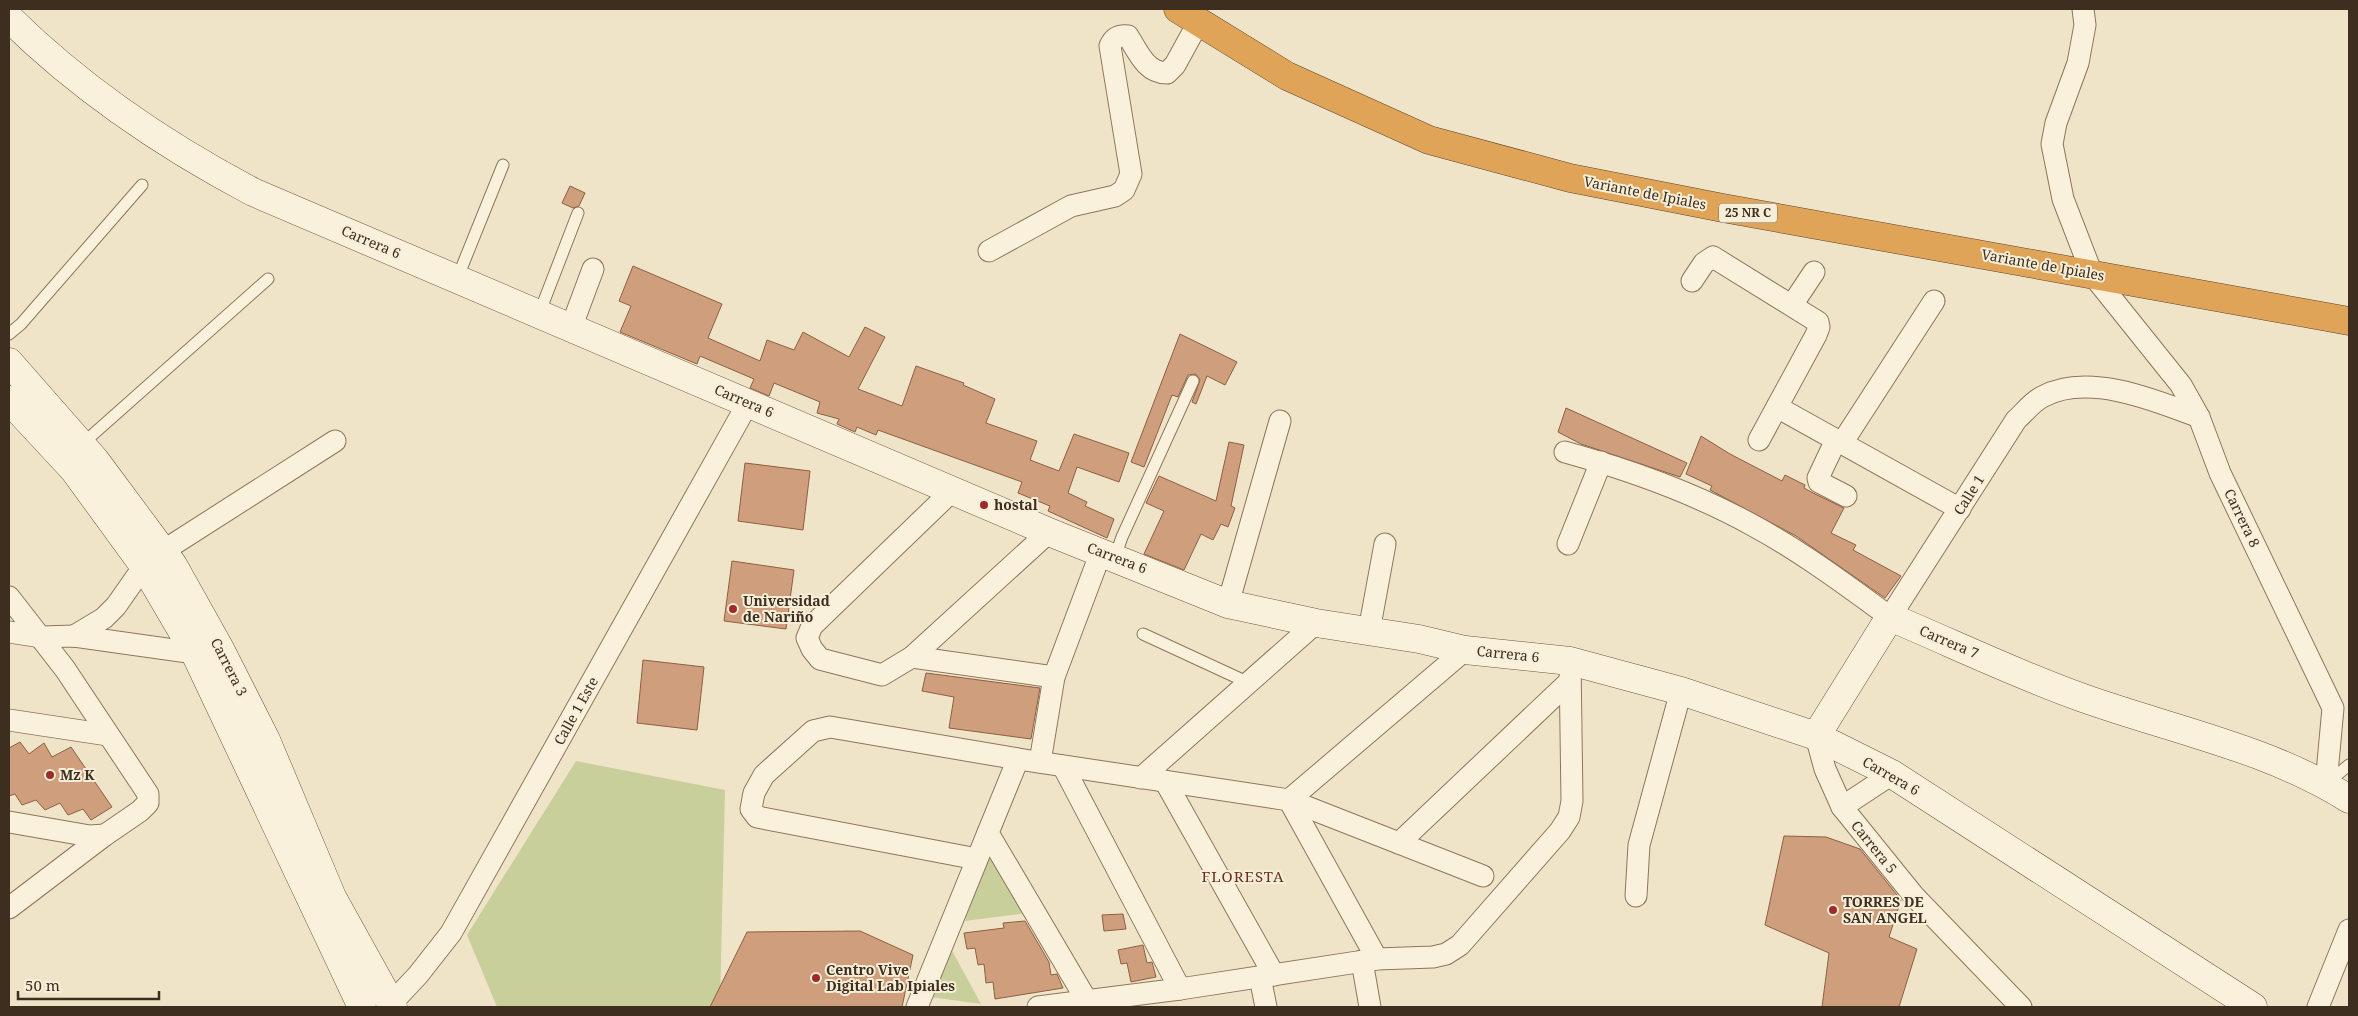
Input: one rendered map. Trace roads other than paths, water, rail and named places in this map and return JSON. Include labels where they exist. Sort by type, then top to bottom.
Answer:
[{"type":"highway","name":"Variante de Ipiales","points":[[1188,16],[1287,76],[1429,140],[1570,178],[1723,208],[2349,321]]},
{"type":"main road","name":"Carrera 6","points":[[9,18],[37,46],[102,100],[162,141],[212,171],[253,192],[1049,532],[1108,554],[1228,604],[1316,623],[1369,631],[1681,691],[1816,736],[1892,774],[2253,1007]]},
{"type":"main road","name":"Carrera 3","points":[[9,362],[74,470],[153,559],[173,565],[208,651],[362,1007]]},
{"type":"main road","name":"Carrera 3","points":[[9,400],[82,445],[153,559]]},
{"type":"main road","name":"Carrera 7","points":[[1890,617],[2082,698],[2266,756],[2326,784],[2349,799]]},
{"type":"main road","name":"Calle 1","points":[[1816,736],[1890,617]]},
{"type":"main road","name":"Carrera 3","points":[[208,651],[266,740],[332,897],[391,1006]]},
{"type":"street","name":"Carrera 8","points":[[2083,9],[2086,25],[2078,63],[2056,123],[2052,144],[2062,199],[2092,274],[2181,385],[2199,417],[2220,474],[2333,708],[2326,784]]},
{"type":"street","points":[[989,252],[1071,206],[1115,196],[1124,190],[1132,174],[1110,46],[1112,40],[1117,36],[1128,36],[1144,61],[1153,71],[1167,73],[1175,65],[1188,16]]},
{"type":"street","points":[[1692,281],[1704,262],[1713,257],[1814,318],[1820,327],[1759,440]]},
{"type":"street","points":[[571,328],[593,269]]},
{"type":"street","points":[[1792,305],[1814,272]]},
{"type":"street","points":[[1846,496],[1819,482],[1818,478],[1934,301]]},
{"type":"street","name":"Calle 1","points":[[1890,617],[2016,420],[2042,397],[2075,388],[2130,392],[2199,417]]},
{"type":"street","name":"Calle 1 Este","points":[[391,1006],[451,933],[748,403]]},
{"type":"street","points":[[1777,407],[1960,509]]},
{"type":"street","points":[[1228,604],[1280,421]]},
{"type":"street","points":[[74,636],[104,618],[116,606],[153,559],[335,441]]},
{"type":"street","name":"Carrera 7","points":[[1565,452],[1601,462],[1678,490],[1753,525],[1824,568],[1890,617]]},
{"type":"street","points":[[1568,544],[1601,462]]},
{"type":"street","points":[[952,490],[812,626],[807,638],[812,650],[820,659],[882,675],[912,657],[1049,532]]},
{"type":"street","points":[[1369,631],[1385,544]]},
{"type":"street","points":[[1040,762],[1054,677],[1108,554]]},
{"type":"street","points":[[9,597],[42,637],[148,794],[148,803],[140,811],[105,835],[9,908]]},
{"type":"street","points":[[1141,778],[1316,623]]},
{"type":"street","points":[[9,632],[42,637],[74,636],[208,651]]},
{"type":"street","points":[[1289,800],[1465,650]]},
{"type":"street","points":[[912,657],[1054,677]]},
{"type":"street","points":[[1399,842],[1570,671]]},
{"type":"street","points":[[1038,1007],[1176,996],[1267,976],[1369,960],[1433,957],[1446,954],[1460,946],[1560,831],[1569,817],[1572,802],[1570,671]]},
{"type":"street","points":[[1636,896],[1639,845],[1681,691]]},
{"type":"street","points":[[9,720],[108,735]]},
{"type":"street","points":[[977,859],[757,817],[752,809],[754,793],[764,775],[813,731],[830,727],[1018,759],[1289,800],[1484,876]]},
{"type":"street","name":"Carrera 5","points":[[1816,736],[1825,769],[1842,807],[1914,896],[2021,1007]]},
{"type":"street","points":[[917,1007],[1018,759]]},
{"type":"street","points":[[1063,766],[1176,996]]},
{"type":"street","points":[[1842,807],[1892,774]]},
{"type":"street","points":[[1165,781],[1267,976],[1266,1007]]},
{"type":"street","points":[[1289,800],[1369,960],[1370,1007]]},
{"type":"street","points":[[9,822],[90,836],[105,835]]},
{"type":"street","points":[[988,833],[1077,1004]]},
{"type":"street","points":[[2318,1007],[2349,930]]},
{"type":"lane","points":[[457,279],[503,165]]},
{"type":"lane","points":[[9,334],[21,324],[142,185]]},
{"type":"lane","points":[[539,314],[578,213]]},
{"type":"lane","points":[[82,445],[268,279]]},
{"type":"lane","points":[[1108,554],[1122,537],[1193,382]]},
{"type":"lane","points":[[1143,634],[1249,682]]},
{"type":"lane","points":[[2326,784],[2349,765]]},
{"type":"place","name":"hostal","points":[[984,505]]},
{"type":"place","name":"Universidad de Nariño","points":[[733,609]]},
{"type":"place","name":"Mz K","points":[[50,775]]},
{"type":"place","name":"TORRES DE SAN ANGEL","points":[[1833,910]]},
{"type":"place","name":"Centro Vive Digital Lab Ipiales","points":[[816,978]]},
{"type":"district","name":"FLORESTA","points":[[1243,877]]}]
